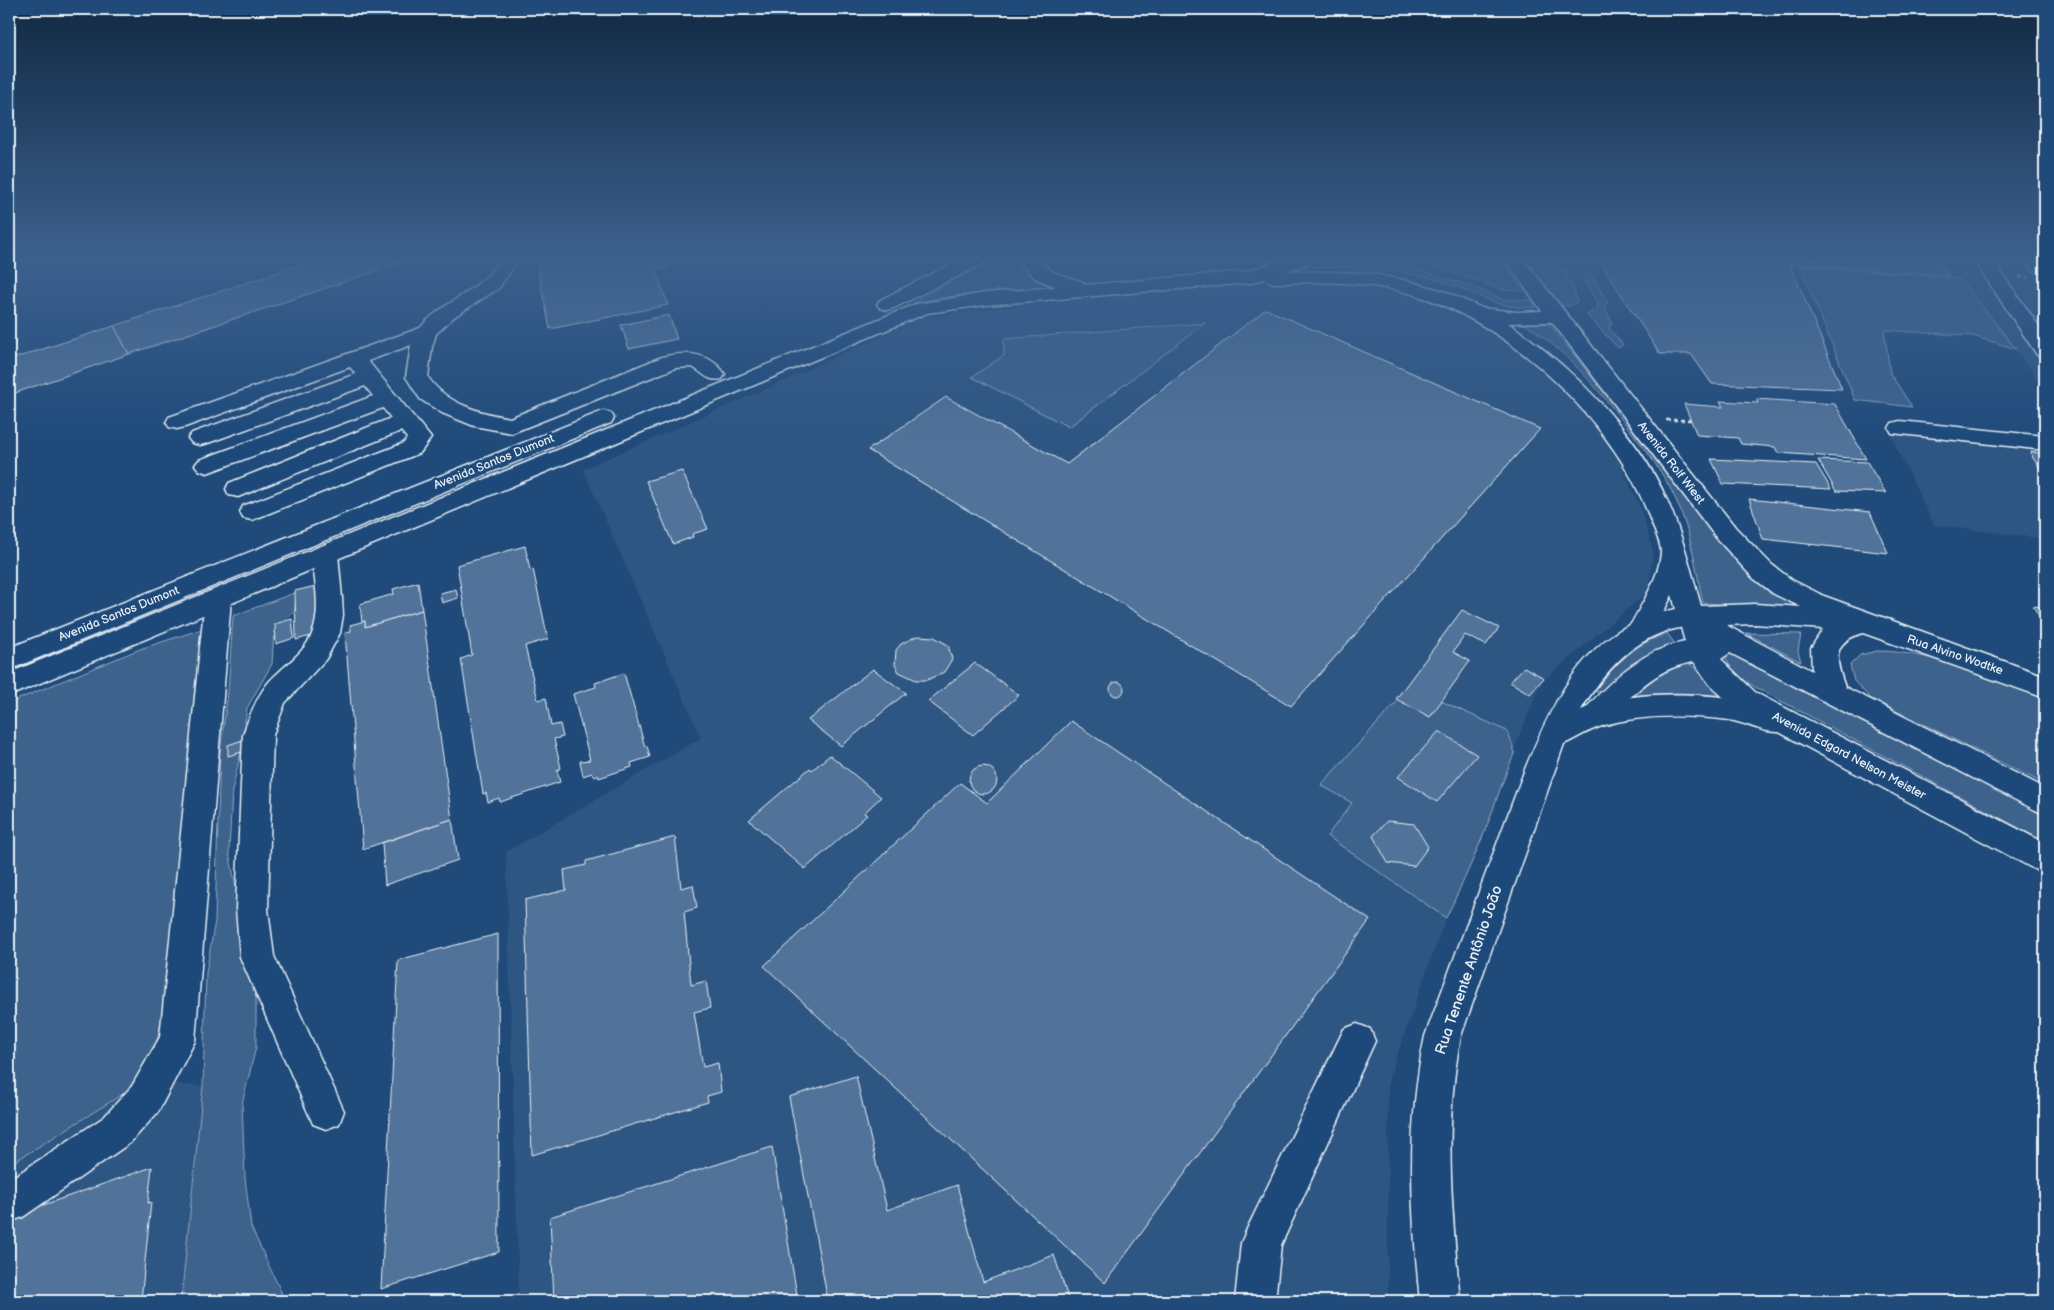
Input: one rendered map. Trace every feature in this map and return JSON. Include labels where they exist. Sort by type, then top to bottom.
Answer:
[{"type":"main road","points":[[177,422],[426,332],[440,320]]},
{"type":"main road","name":"Avenida Santos Dumont","points":[[9,659],[846,320]]},
{"type":"main road","name":"Avenida Santos Dumont","points":[[9,685],[891,320]]},
{"type":"main road","points":[[1490,320],[1519,338],[1560,372],[1576,388],[1617,439],[1648,486],[1660,511],[1690,616],[1748,650],[2045,802]]},
{"type":"main road","name":"Avenida Rolf Wiest","points":[[1559,320],[1746,556],[1783,587],[1815,603],[1865,623]]},
{"type":"main road","points":[[2024,320],[2045,350]]},
{"type":"main road","points":[[426,332],[417,377],[428,394],[450,408],[496,424],[512,426],[528,421],[670,362],[689,360],[704,362],[718,372]]},
{"type":"main road","points":[[703,344],[717,357],[718,372]]},
{"type":"main road","points":[[252,512],[412,448],[418,438],[354,358]]},
{"type":"main road","points":[[200,438],[369,377]]},
{"type":"main road","points":[[207,465],[387,399]]},
{"type":"main road","points":[[238,489],[405,422]]},
{"type":"main road","points":[[1900,428],[2045,443]]},
{"type":"main road","points":[[1642,628],[1666,582],[1672,553]]},
{"type":"main road","points":[[325,554],[329,624],[322,642],[304,666],[279,690],[266,712],[258,735],[252,909],[257,957],[326,1111]]},
{"type":"main road","points":[[9,1204],[117,1130],[145,1099],[177,1040],[218,599]]},
{"type":"main road","name":"Rua Tenente Antônio João","points":[[1440,1301],[1433,1214],[1432,1148],[1436,1064],[1443,1036],[1552,737],[1575,695],[1600,661],[1619,644],[1642,628],[1690,616],[1755,614],[1865,623]]},
{"type":"main road","name":"Avenida Edgard Nelson Meister","points":[[1690,616],[1708,662],[1730,687],[1746,701],[1788,725],[2045,859]]},
{"type":"main road","points":[[1833,693],[1822,660],[1824,646],[1833,635],[1847,627],[1865,623]]},
{"type":"main road","name":"Rua Alvino Wodtke","points":[[1865,623],[2045,687]]},
{"type":"main road","points":[[1596,716],[1647,665],[1677,652],[1702,649],[1748,650]]},
{"type":"main road","points":[[1552,737],[1596,716],[1630,709],[1680,706],[1730,709],[1788,725]]},
{"type":"main road","points":[[1255,1301],[1261,1243],[1357,1042]]},
{"type":"path","points":[[1664,420],[1690,420]]},
{"type":"shaded area","points":[[915,320],[1487,320],[1551,368],[1614,451],[1641,509],[1653,551],[1649,591],[1541,682],[1438,939],[1388,1081],[1388,1301],[519,1301],[506,852],[701,738],[583,469],[773,386]]},
{"type":"shaded area","points":[[1546,320],[1738,561],[1804,609],[1703,603],[1686,525],[1667,482],[1643,447],[1593,384],[1552,344],[1520,321]]},
{"type":"shaded area","points":[[1592,320],[1611,320],[1609,328],[1623,345],[1618,348]]},
{"type":"shaded area","points":[[1822,320],[1993,320],[2016,349],[1973,336],[1884,330],[1890,373],[1912,407],[1855,400]]},
{"type":"shaded area","points":[[1992,320],[2045,320],[2045,388]]},
{"type":"shaded area","points":[[1205,323],[1069,427],[972,377],[1004,355],[1004,339]]},
{"type":"shaded area","points":[[1887,428],[2045,445],[2045,539],[1934,525]]},
{"type":"shaded area","points":[[297,592],[294,612],[274,630],[272,664],[247,708],[241,751],[232,791],[229,852],[256,989],[256,1047],[242,1104],[245,1178],[251,1227],[282,1294],[283,1301],[181,1301],[203,1086],[206,973],[215,921],[220,753],[228,692],[233,616]]},
{"type":"shaded area","points":[[202,629],[169,988],[154,1054],[142,1082],[9,1165],[9,703],[140,649]]},
{"type":"shaded area","points":[[1667,633],[1675,644],[1643,659],[1600,692],[1595,692],[1593,688],[1601,677],[1625,654]]},
{"type":"shaded area","points":[[1746,633],[1801,634],[1798,651],[1801,662]]},
{"type":"shaded area","points":[[1731,651],[1765,664],[2045,811],[2045,842],[1755,687],[1741,677],[1729,664],[1724,654]]},
{"type":"shaded area","points":[[1877,651],[1898,652],[1941,661],[1984,675],[2045,699],[2045,784],[1870,698],[1854,681],[1850,665],[1860,655]]},
{"type":"shaded area","points":[[1685,659],[1733,705],[1619,704],[1643,680]]},
{"type":"shaded area","points":[[1406,692],[1441,701],[1507,731],[1515,752],[1480,843],[1446,918],[1327,836],[1352,803],[1321,785]]},
{"type":"shaded area","points":[[142,1082],[203,1086],[181,1301],[9,1301],[9,1165]]},
{"type":"building","points":[[132,320],[230,320],[129,354],[114,326]]},
{"type":"building","points":[[548,320],[594,320],[550,329]]},
{"type":"building","points":[[644,320],[671,320],[677,339],[629,349],[621,325]]},
{"type":"building","points":[[1252,320],[1291,320],[1540,429],[1291,706],[868,450],[946,397],[1067,464]]},
{"type":"building","points":[[1638,320],[1813,320],[1842,389],[1712,384],[1691,354],[1660,354]]},
{"type":"building","points":[[114,326],[129,354],[9,395],[9,360]]},
{"type":"building","points":[[1756,399],[1835,404],[1866,459],[1778,453],[1775,447],[1741,444],[1738,438],[1697,435],[1684,404],[1723,407],[1720,401],[1758,403]]},
{"type":"building","points":[[2031,452],[2045,454],[2045,475],[2033,458]]},
{"type":"building","points":[[1711,459],[1816,464],[1831,489],[1723,484]]},
{"type":"building","points":[[1818,460],[1867,462],[1886,493],[1836,491]]},
{"type":"building","points":[[682,471],[708,529],[692,534],[693,537],[673,544],[646,481]]},
{"type":"building","points":[[1749,499],[1870,512],[1888,553],[1763,539]]},
{"type":"building","points":[[525,546],[530,570],[533,569],[548,639],[525,646],[538,700],[546,698],[551,726],[560,724],[563,737],[554,739],[561,768],[557,770],[560,782],[500,802],[499,798],[488,802],[486,793],[483,794],[461,659],[472,655],[457,565]]},
{"type":"building","points":[[418,582],[422,610],[365,627],[365,621],[362,622],[360,604],[394,594],[393,589]]},
{"type":"building","points":[[316,586],[318,634],[296,640],[295,591]]},
{"type":"building","points":[[456,589],[458,598],[442,603],[440,593]]},
{"type":"building","points":[[2033,606],[2045,607],[2045,626]]},
{"type":"building","points":[[422,610],[452,819],[363,849],[345,633],[351,631],[350,625],[365,621],[365,627]]},
{"type":"building","points":[[1462,610],[1499,628],[1486,645],[1465,635],[1453,652],[1470,661],[1430,717],[1396,699]]},
{"type":"building","points":[[292,619],[294,638],[276,644],[275,624]]},
{"type":"building","points":[[917,636],[934,637],[948,645],[952,659],[944,672],[927,680],[916,680],[899,672],[895,665],[896,650],[901,644]]},
{"type":"building","points":[[975,663],[1019,695],[973,735],[928,701]]},
{"type":"building","points":[[1524,667],[1544,678],[1530,694],[1510,682]]},
{"type":"building","points":[[873,669],[906,693],[841,746],[808,720]]},
{"type":"building","points":[[624,673],[645,747],[647,746],[650,757],[631,763],[632,767],[599,778],[598,775],[593,776],[592,773],[583,776],[580,761],[590,760],[573,694],[596,687],[595,683]]},
{"type":"building","points":[[1114,682],[1120,682],[1124,689],[1120,696],[1114,696],[1110,692],[1110,686]]},
{"type":"building","points":[[1071,721],[1370,920],[1105,1283],[764,966],[960,783],[987,803]]},
{"type":"building","points":[[1439,731],[1477,755],[1437,802],[1398,777]]},
{"type":"building","points":[[246,739],[245,751],[228,756],[228,745]]},
{"type":"building","points":[[830,755],[881,797],[864,813],[867,815],[805,869],[749,820],[810,768],[812,770]]},
{"type":"building","points":[[983,766],[993,770],[997,780],[993,790],[983,794],[973,790],[969,780],[973,770]]},
{"type":"building","points":[[452,819],[458,860],[385,885],[382,843]]},
{"type":"building","points":[[1387,821],[1414,824],[1428,847],[1414,866],[1388,863],[1373,836]]},
{"type":"building","points":[[675,837],[681,888],[693,885],[697,908],[684,912],[691,985],[706,981],[710,1008],[694,1012],[703,1067],[718,1063],[721,1092],[707,1096],[708,1102],[532,1155],[525,900],[566,890],[564,870],[586,865],[586,861]]},
{"type":"building","points":[[498,934],[499,1252],[381,1289],[398,960]]},
{"type":"building","points":[[856,1076],[887,1210],[957,1185],[983,1282],[1054,1255],[1069,1301],[828,1301],[789,1097]]},
{"type":"building","points":[[772,1147],[798,1301],[554,1301],[550,1217]]},
{"type":"building","points":[[152,1167],[148,1203],[151,1202],[141,1301],[9,1301],[9,1217]]}]
